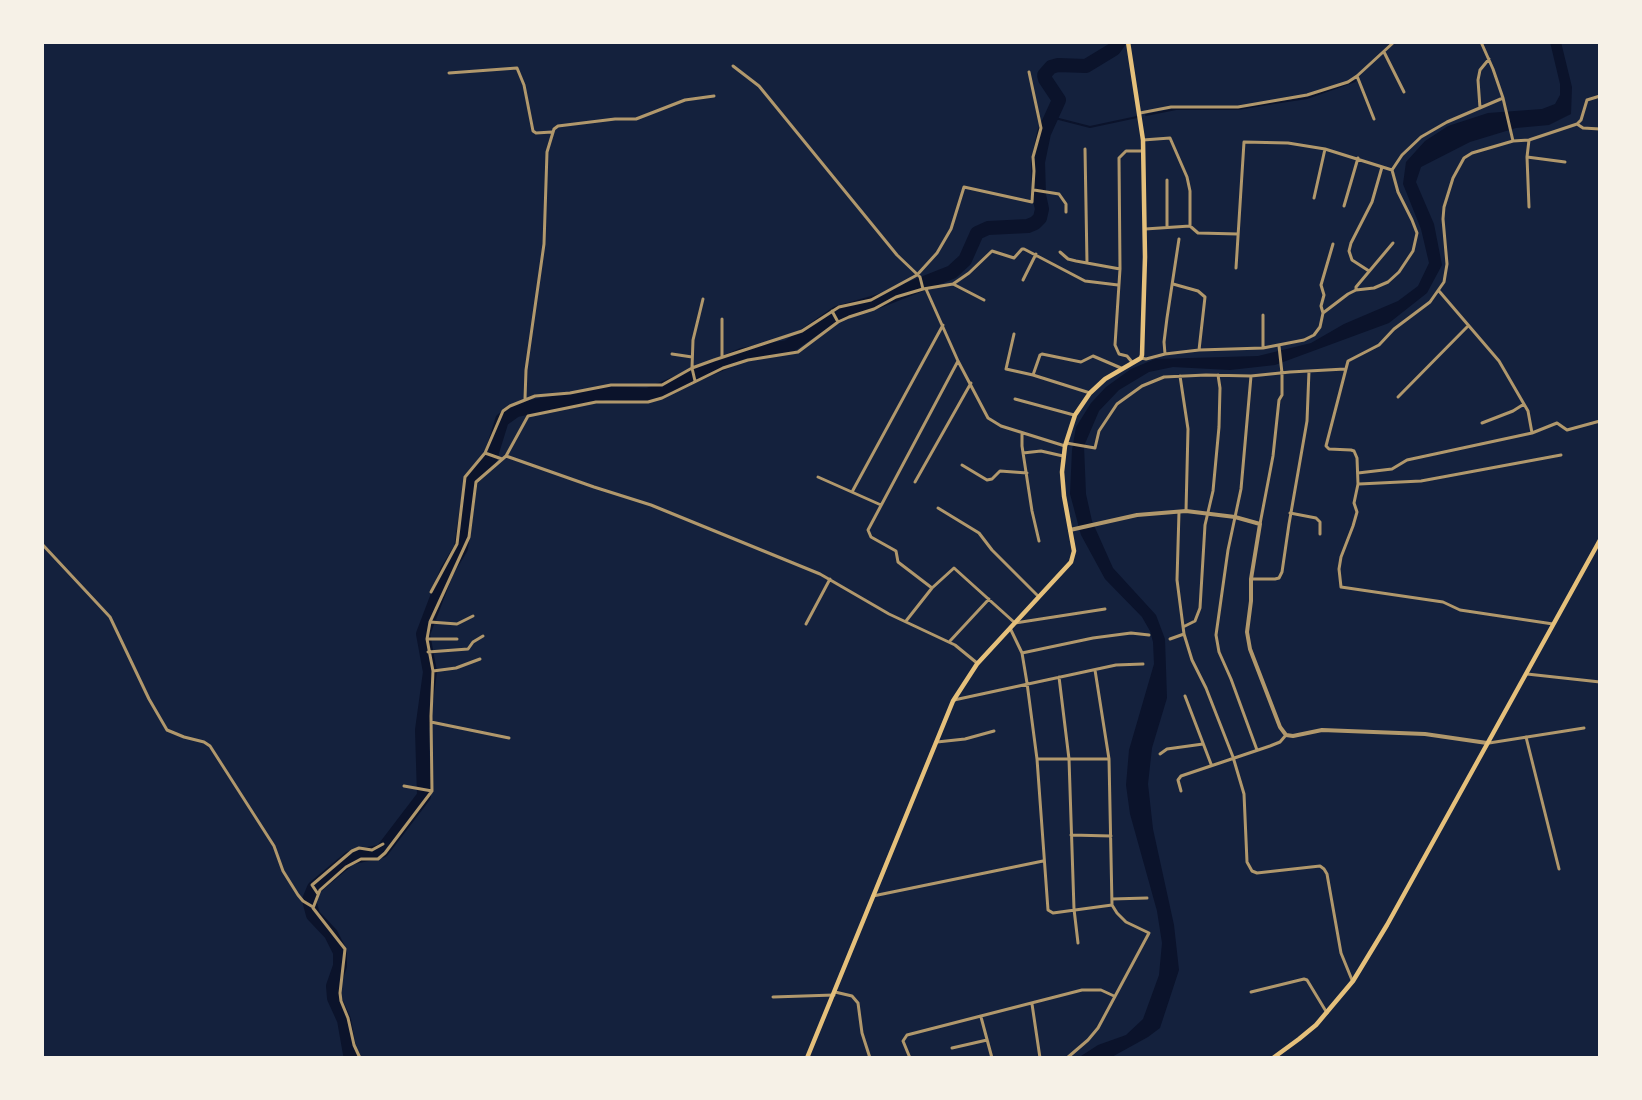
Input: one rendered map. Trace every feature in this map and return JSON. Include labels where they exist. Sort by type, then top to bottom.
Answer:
[{"type":"main road","points":[[807,1058],[953,701],[977,664],[1071,562],[1074,551],[1073,530],[1064,496],[1063,456],[1075,416],[1090,393],[1121,368],[1141,358],[1145,229],[1143,140],[1128,42]]},
{"type":"main road","points":[[1273,1058],[1299,1040],[1327,1013],[1353,981],[1387,925],[1600,540]]},
{"type":"street","points":[[1140,113],[1171,107],[1238,107],[1306,96],[1348,82],[1394,42]]},
{"type":"street","points":[[1481,42],[1503,98],[1513,141]]},
{"type":"street","points":[[1384,52],[1404,92]]},
{"type":"street","points":[[1480,108],[1478,80],[1480,70],[1489,59]]},
{"type":"street","points":[[733,66],[759,86],[897,255],[918,276],[988,418],[1001,426],[1092,449],[1095,448],[1103,423],[1117,404],[1152,381],[1164,377],[1251,376],[1346,369]]},
{"type":"street","points":[[449,73],[517,68],[524,85],[533,131],[536,134],[552,132]]},
{"type":"street","points":[[431,592],[457,544],[465,477],[486,453],[503,411],[510,406],[535,396],[570,393],[611,385],[662,385],[722,357],[797,333],[839,307],[864,303],[918,276],[944,242],[955,218],[964,187],[1032,202],[1035,190],[1032,157],[1041,128],[1029,72]]},
{"type":"street","points":[[1357,76],[1374,119]]},
{"type":"street","points":[[525,399],[526,370],[544,244],[546,163],[552,132],[558,126],[615,119],[636,119],[685,100],[714,96]]},
{"type":"street","points":[[1554,624],[1460,610],[1443,603],[1341,587],[1339,563],[1357,512],[1354,503],[1358,484],[1357,458],[1354,452],[1329,449],[1326,446],[1350,359],[1379,345],[1394,329],[1414,315],[1439,291],[1447,273],[1444,207],[1448,191],[1464,158],[1472,153],[1513,141],[1528,140],[1577,124],[1581,120],[1587,100],[1600,96]]},
{"type":"street","points":[[1323,313],[1356,290],[1374,288],[1388,282],[1405,264],[1416,243],[1412,220],[1398,192],[1392,170],[1402,155],[1421,137],[1503,98]]},
{"type":"street","points":[[1577,124],[1583,128],[1600,129]]},
{"type":"street","points":[[1143,140],[1170,138],[1187,177],[1190,191],[1190,226]]},
{"type":"street","points":[[1528,140],[1529,207]]},
{"type":"street","points":[[1236,268],[1244,142],[1288,143],[1325,149],[1392,170]]},
{"type":"street","points":[[1085,149],[1087,263]]},
{"type":"street","points":[[1314,198],[1325,149]]},
{"type":"street","points":[[1132,362],[1127,356],[1119,354],[1115,345],[1120,269],[1119,158],[1126,151],[1143,151]]},
{"type":"street","points":[[1527,157],[1565,162]]},
{"type":"street","points":[[1344,206],[1358,158]]},
{"type":"street","points":[[1370,272],[1352,260],[1349,251],[1371,202],[1382,167]]},
{"type":"street","points":[[1167,180],[1167,227]]},
{"type":"street","points":[[1035,190],[1059,194],[1066,204],[1066,212]]},
{"type":"street","points":[[1145,229],[1190,226],[1198,233],[1238,234]]},
{"type":"street","points":[[1166,354],[1164,342],[1179,239]]},
{"type":"street","points":[[1356,290],[1356,287],[1393,243]]},
{"type":"street","points":[[1141,358],[1199,350],[1279,347],[1314,335],[1320,327],[1323,313],[1321,306],[1324,295],[1321,285],[1333,244]]},
{"type":"street","points":[[315,891],[353,862],[375,860],[383,856],[430,791],[433,671],[427,639],[430,622],[470,537],[476,482],[506,456],[525,419],[532,414],[607,400],[648,402],[662,398],[695,379],[748,360],[798,352],[838,321],[924,288],[953,284],[969,273],[992,251],[1014,258],[1022,249],[1036,254],[1085,281],[1118,285]]},
{"type":"street","points":[[1060,252],[1068,259],[1120,269]]},
{"type":"street","points":[[1023,280],[1036,254]]},
{"type":"street","points":[[953,284],[984,300]]},
{"type":"street","points":[[1173,284],[1198,291],[1205,297],[1199,350]]},
{"type":"street","points":[[1439,291],[1493,353],[1528,411],[1532,433]]},
{"type":"street","points":[[695,379],[692,357],[693,340],[703,299]]},
{"type":"street","points":[[832,312],[838,321]]},
{"type":"street","points":[[1263,315],[1263,348]]},
{"type":"street","points":[[722,319],[722,357]]},
{"type":"street","points":[[852,492],[942,325]]},
{"type":"street","points":[[1398,397],[1468,326]]},
{"type":"street","points":[[1014,334],[1006,369],[1034,375],[1090,393]]},
{"type":"street","points":[[1279,347],[1282,394],[1279,400],[1273,456],[1251,579],[1247,632],[1280,727],[1286,735],[1293,736],[1322,730],[1425,734],[1487,743],[1584,728]]},
{"type":"street","points":[[672,354],[692,357]]},
{"type":"street","points":[[1034,375],[1042,354],[1081,362],[1093,356],[1121,368]]},
{"type":"street","points":[[932,588],[898,562],[896,551],[869,534],[868,530],[958,361]]},
{"type":"street","points":[[1251,579],[1275,579],[1281,576],[1307,421],[1309,371]]},
{"type":"street","points":[[1183,627],[1195,621],[1200,608],[1205,525],[1214,491],[1219,427],[1218,375]]},
{"type":"street","points":[[1180,376],[1188,429],[1186,511]]},
{"type":"street","points":[[1251,376],[1245,456],[1216,635],[1219,652],[1257,750]]},
{"type":"street","points":[[915,482],[971,383]]},
{"type":"street","points":[[1015,399],[1075,416]]},
{"type":"street","points":[[1482,423],[1513,411],[1524,404]]},
{"type":"street","points":[[1358,473],[1392,469],[1407,460],[1532,433],[1557,423],[1567,430],[1600,421]]},
{"type":"street","points":[[1022,433],[1032,511],[1039,541]]},
{"type":"street","points":[[1023,453],[1041,450],[1063,456]]},
{"type":"street","points":[[486,453],[501,458]]},
{"type":"street","points":[[1358,484],[1421,481],[1561,455]]},
{"type":"street","points":[[506,456],[651,505],[741,540],[830,579],[889,614],[956,645],[977,664]]},
{"type":"street","points":[[962,465],[987,480],[992,479],[1000,471],[1027,473]]},
{"type":"street","points":[[818,477],[882,505]]},
{"type":"street","points":[[938,508],[979,533],[992,550],[1040,597]]},
{"type":"street","points":[[1073,530],[1137,515],[1186,511],[1235,517],[1260,524]]},
{"type":"street","points":[[1179,512],[1177,580],[1184,634],[1192,660],[1233,757],[1245,801],[1247,862],[1250,868],[1257,873],[1320,866],[1324,869],[1327,874],[1341,953],[1353,981]]},
{"type":"street","points":[[1290,513],[1316,518],[1320,522],[1320,534]]},
{"type":"street","points":[[42,544],[110,617],[149,699],[168,730],[210,746],[274,846],[283,871],[303,901],[314,908],[345,949],[341,1001],[360,1058]]},
{"type":"street","points":[[906,621],[932,588],[954,568],[1015,623],[1105,609]]},
{"type":"street","points":[[806,624],[830,579]]},
{"type":"street","points":[[949,642],[989,599]]},
{"type":"street","points":[[430,622],[457,624],[473,616]]},
{"type":"street","points":[[1010,628],[1022,653],[1027,683],[1037,759],[1048,910],[1053,913],[1112,905]]},
{"type":"street","points":[[1022,653],[1093,638],[1131,633],[1149,635]]},
{"type":"street","points":[[1170,639],[1184,634]]},
{"type":"street","points":[[428,652],[468,649],[483,636]]},
{"type":"street","points":[[427,639],[457,639]]},
{"type":"street","points":[[433,671],[456,668],[480,659]]},
{"type":"street","points":[[953,701],[1116,665],[1143,664]]},
{"type":"street","points":[[1067,1058],[1098,1028],[1149,933],[1122,919],[1112,905],[1109,759],[1095,670]]},
{"type":"street","points":[[1526,674],[1600,682]]},
{"type":"street","points":[[1059,677],[1069,759],[1074,909],[1078,944]]},
{"type":"street","points":[[1185,696],[1211,764]]},
{"type":"street","points":[[431,722],[509,738]]},
{"type":"street","points":[[936,742],[965,739],[994,731]]},
{"type":"street","points":[[1181,791],[1179,777],[1211,764],[1280,742],[1286,735]]},
{"type":"street","points":[[1526,737],[1559,869]]},
{"type":"street","points":[[1160,754],[1167,749],[1203,744]]},
{"type":"street","points":[[1037,759],[1109,759]]},
{"type":"street","points":[[404,786],[430,791]]},
{"type":"street","points":[[1071,835],[1110,836]]},
{"type":"street","points":[[314,908],[315,891],[312,885],[352,851],[359,848],[372,850],[383,844]]},
{"type":"street","points":[[872,896],[1043,861]]},
{"type":"street","points":[[1112,899],[1147,898]]},
{"type":"street","points":[[1251,992],[1304,979],[1307,980],[1327,1013]]},
{"type":"street","points":[[910,1058],[903,1041],[904,1036],[1082,990],[1101,990],[1114,996]]},
{"type":"street","points":[[773,997],[835,993],[852,996],[858,1003],[862,1033],[870,1058]]},
{"type":"street","points":[[1032,1004],[1040,1058]]},
{"type":"street","points":[[981,1017],[992,1058]]},
{"type":"street","points":[[952,1048],[987,1040]]},
{"type":"water","points":[[1550,42],[1561,42],[1572,87],[1571,114],[1549,125],[1516,128],[1470,142],[1421,167],[1416,182],[1434,224],[1442,265],[1427,293],[1389,323],[1275,365],[1230,370],[1173,367],[1149,372],[1119,390],[1099,411],[1084,446],[1086,494],[1092,521],[1113,568],[1156,615],[1165,639],[1167,698],[1152,748],[1148,784],[1153,829],[1174,925],[1179,970],[1160,1028],[1110,1058],[1078,1058],[1098,1045],[1126,1035],[1143,1019],[1159,975],[1162,943],[1157,911],[1130,814],[1126,785],[1129,750],[1154,664],[1153,642],[1142,617],[1105,579],[1081,535],[1070,494],[1072,450],[1076,427],[1091,403],[1106,387],[1131,369],[1155,359],[1258,356],[1311,343],[1344,324],[1398,301],[1418,286],[1429,263],[1421,229],[1403,184],[1406,162],[1425,141],[1448,126],[1488,113],[1542,109],[1555,104],[1560,95],[1560,84]]},
{"type":"waterway","points":[[353,1058],[350,1054],[344,1020],[334,998],[333,986],[340,966],[340,952],[331,934],[313,915],[309,900],[314,888],[350,858],[382,851],[424,796],[422,730],[430,672],[423,634],[447,571],[461,548],[471,480],[489,462],[502,420],[516,410],[606,393],[648,395],[742,355],[788,347],[837,313],[879,301],[952,272],[965,260],[977,233],[988,228],[1028,226],[1035,223],[1040,218],[1042,209],[1039,195],[1038,162],[1044,133],[1059,100],[1044,75],[1051,67],[1058,65],[1086,66],[1114,49],[1119,42]]},
{"type":"waterway","points":[[1146,115],[1176,109],[1238,109],[1307,98],[1355,81]]},
{"type":"waterway","points":[[1051,117],[1090,127],[1137,117]]}]
